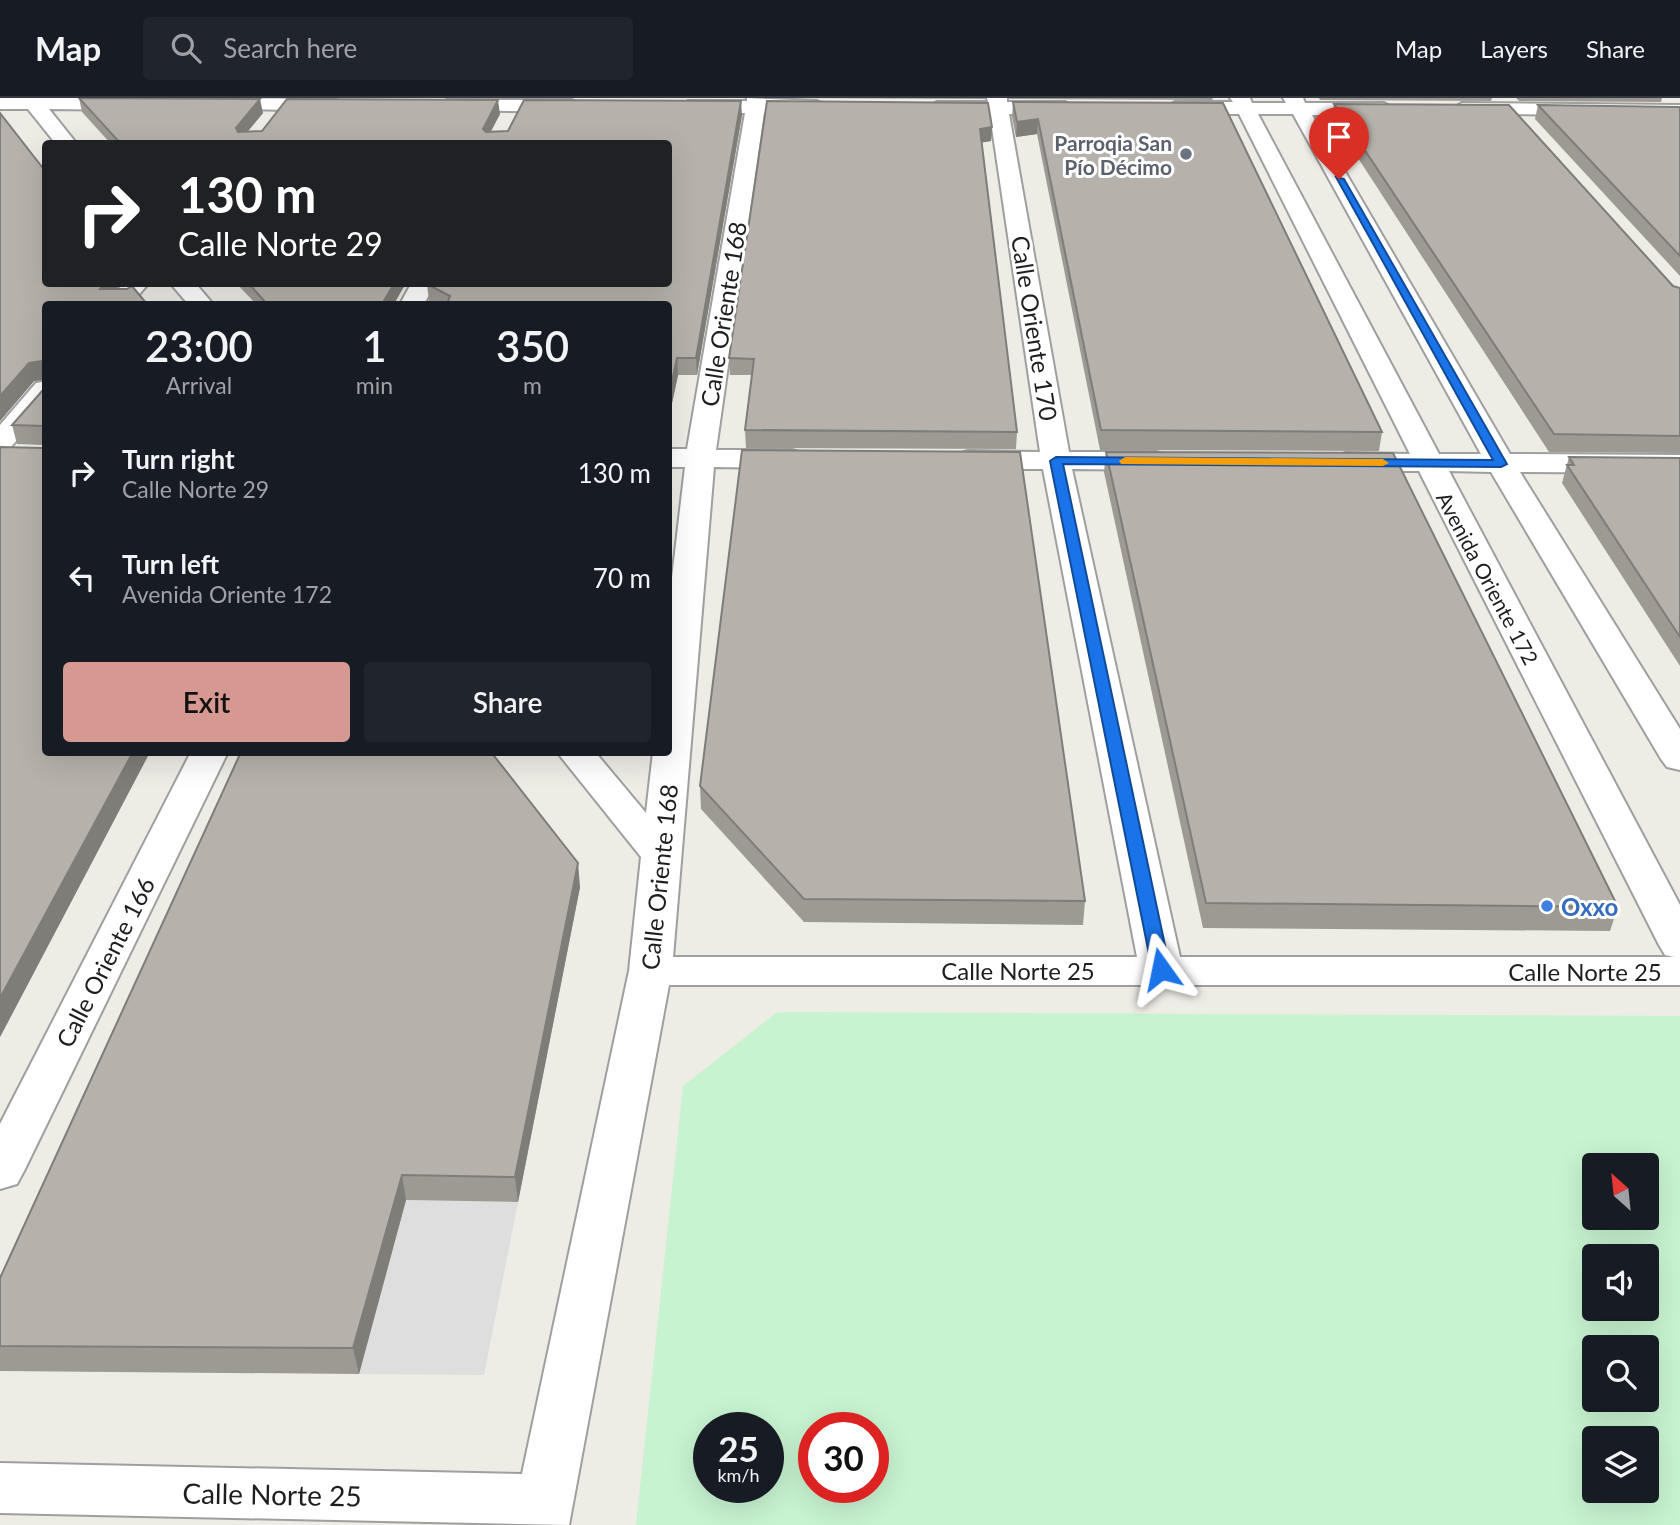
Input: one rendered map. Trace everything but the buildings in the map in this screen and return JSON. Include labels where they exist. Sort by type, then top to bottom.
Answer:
[{"type":"street","points":[[0,103],[34,100],[144,104]]},
{"type":"street","points":[[8,125],[34,100]]},
{"type":"street","points":[[34,100],[63,140]]},
{"type":"street","points":[[186,104],[285,101],[352,105]]},
{"type":"street","points":[[267,124],[285,101]]},
{"type":"street","points":[[420,105],[519,102],[596,107]]},
{"type":"street","points":[[507,125],[519,102]]},
{"type":"street","points":[[663,107],[756,103],[836,108]]},
{"type":"street","name":"Calle Oriente 168","points":[[672,743],[700,458],[756,103]]},
{"type":"street","points":[[918,108],[998,103],[1081,108]]},
{"type":"street","name":"Calle Oriente 170","points":[[998,103],[1056,461],[1161,969]]},
{"type":"street","name":"Avenida Oriente 172","points":[[1242,103],[1680,945]]},
{"type":"street","points":[[1296,103],[1501,464],[1680,759]]},
{"type":"street","points":[[1149,108],[1296,103],[1405,109]]},
{"type":"street","points":[[1445,109],[1507,104],[1680,111]]},
{"type":"street","points":[[1507,104],[1530,130]]},
{"type":"street","points":[[121,301],[133,287]]},
{"type":"street","points":[[186,287],[198,301]]},
{"type":"street","points":[[8,451],[42,396]]},
{"type":"street","points":[[672,458],[823,459]]},
{"type":"street","points":[[947,460],[1180,461]]},
{"type":"street","points":[[1317,462],[1680,464]]},
{"type":"street","name":"Calle Oriente 166","points":[[0,1171],[209,756]]},
{"type":"street","points":[[578,756],[661,855]]},
{"type":"street","name":"Calle Oriente 168","points":[[542,1512],[650,971],[671,756]]},
{"type":"street","name":"Calle Norte 25","points":[[650,971],[1680,971]]},
{"type":"street","name":"Calle Norte 25","points":[[0,1488],[542,1512]]},
{"type":"green space","points":[[788,1012],[1680,1016],[1680,1525],[636,1525],[683,1086],[776,1013]]},
{"type":"shaded area","points":[[406,1200],[518,1202],[484,1375],[359,1374]]},
{"type":"slow traffic","points":[[1125,461],[1383,463]]},
{"type":"place","name":"Parroqia San Pío Décimo","points":[[1186,154]]},
{"type":"place","name":"Oxxo","points":[[1547,906]]},
{"type":"route","points":[[1161,969],[1056,461],[1501,464],[1339,179]]}]
